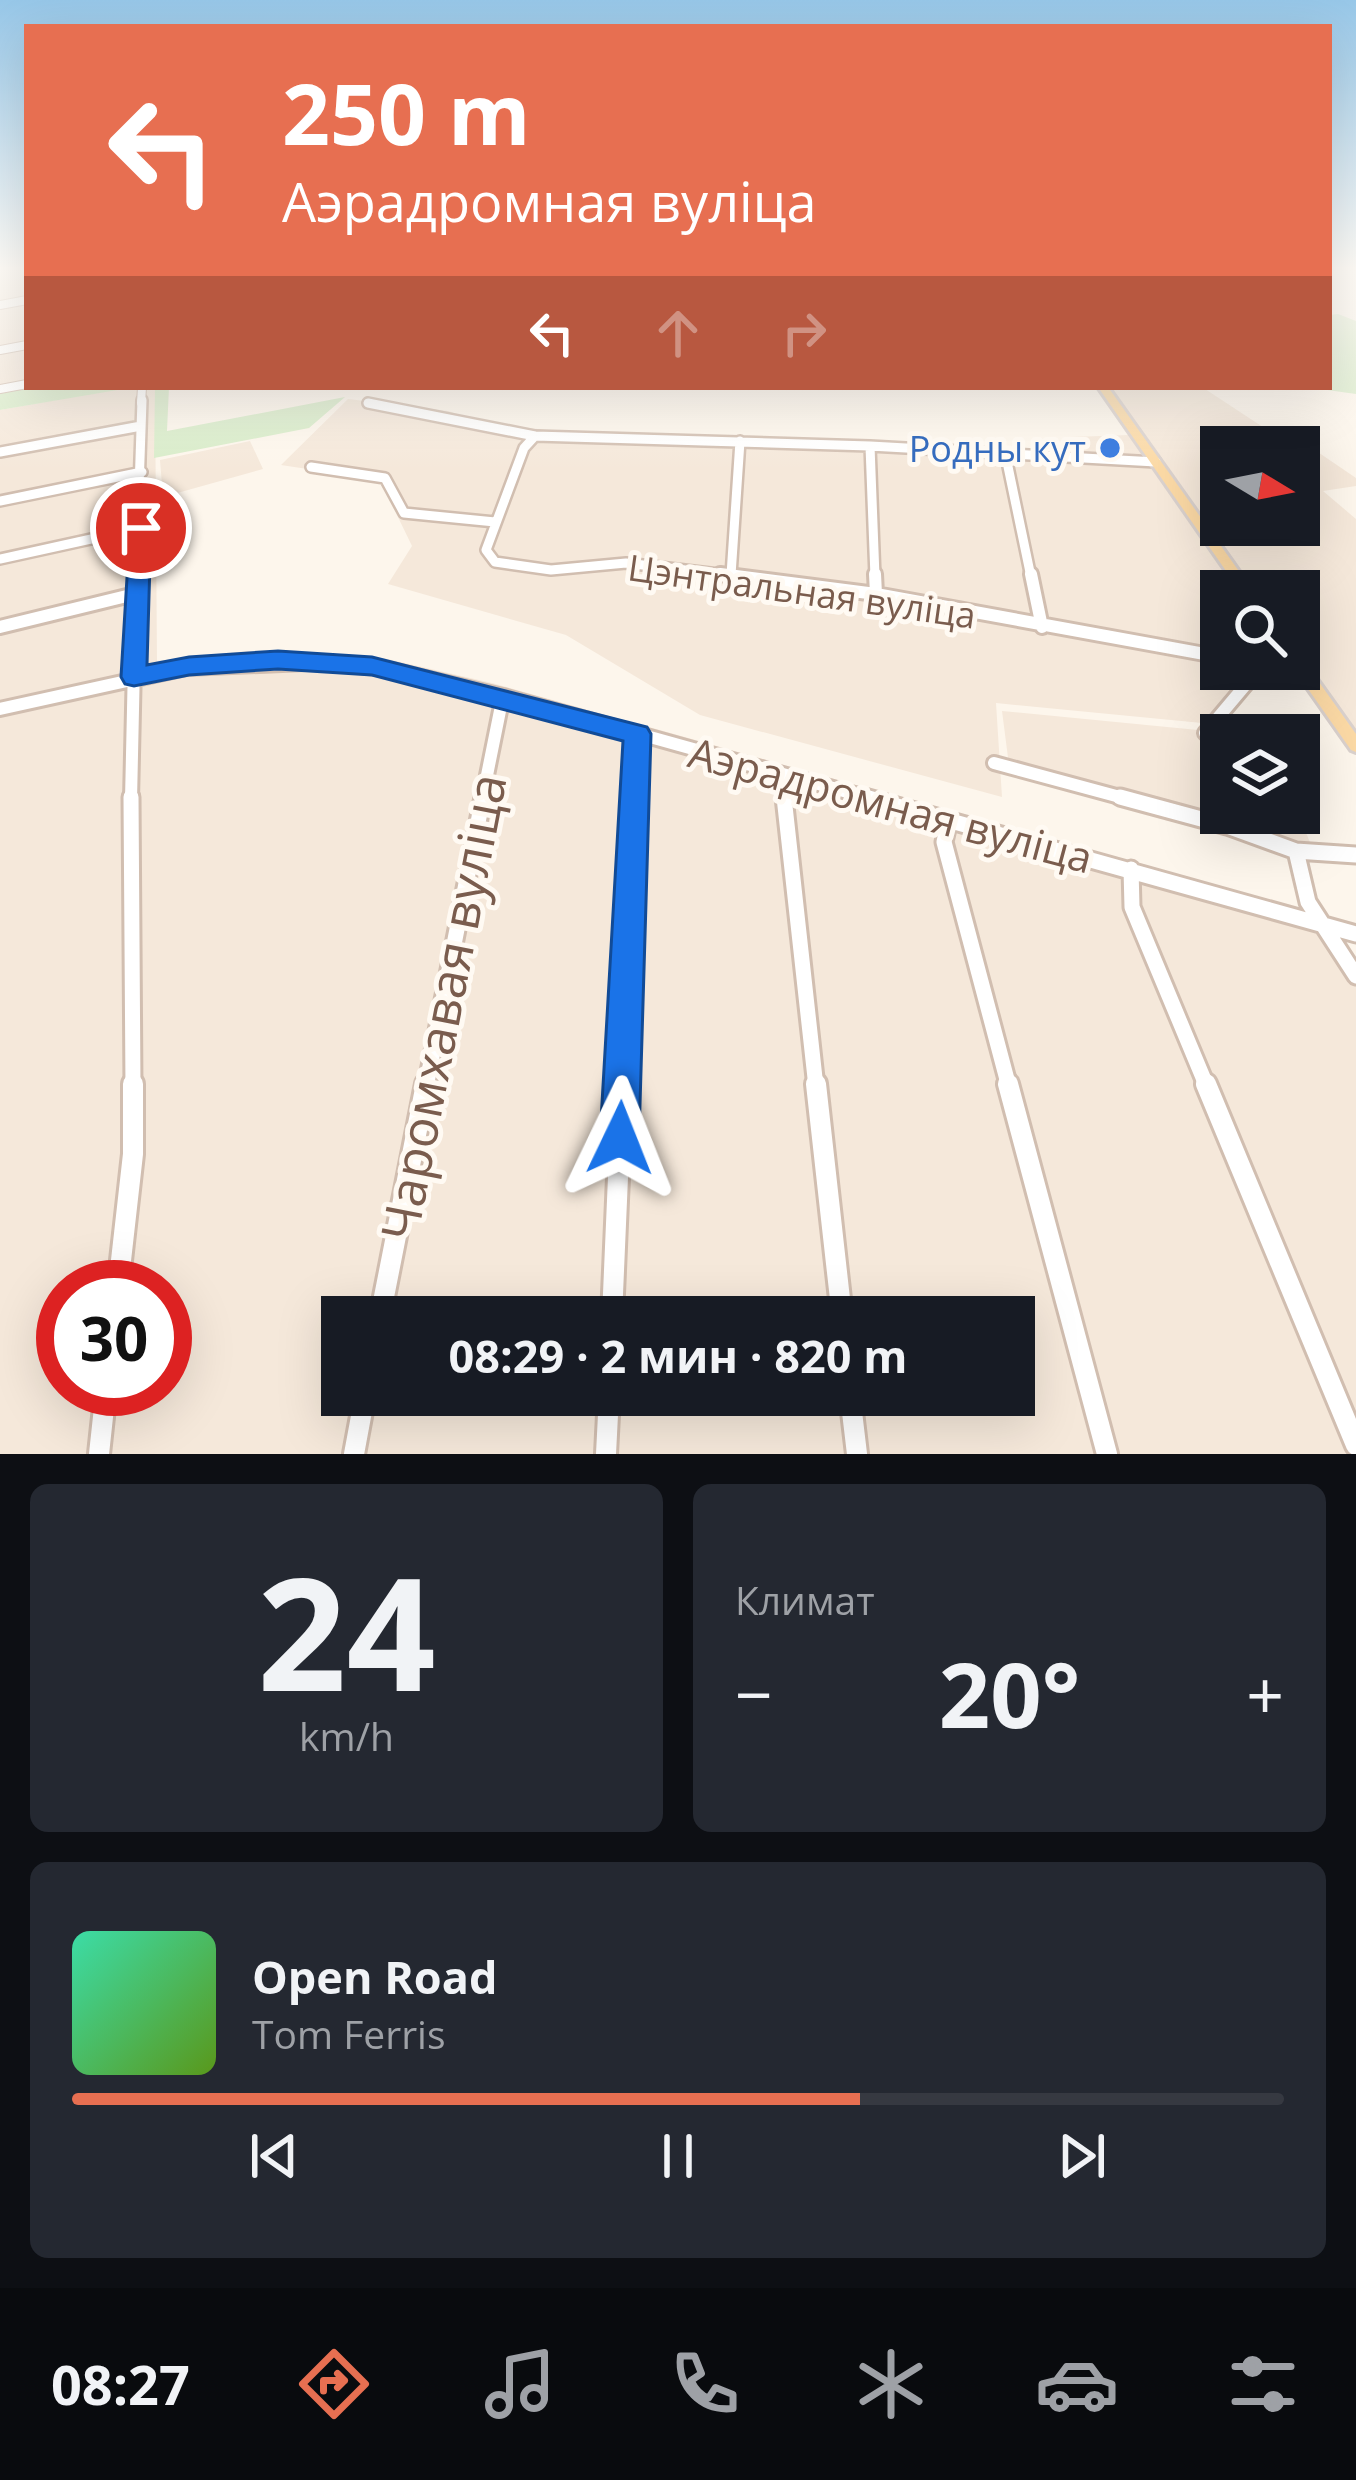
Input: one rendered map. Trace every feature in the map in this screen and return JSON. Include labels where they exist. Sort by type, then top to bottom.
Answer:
[{"type":"main road","points":[[1106,390],[1232,570]]},
{"type":"main road","points":[[1317,690],[1356,746]]},
{"type":"street","points":[[121,1260],[133,1154],[134,677],[142,390]]},
{"type":"street","points":[[368,404],[456,417],[535,436],[869,446],[1006,458],[1156,462]]},
{"type":"street","points":[[0,452],[141,426]]},
{"type":"street","points":[[311,466],[385,478],[404,513],[495,522],[524,448],[535,436]]},
{"type":"street","points":[[731,575],[740,441]]},
{"type":"street","points":[[869,446],[876,594]]},
{"type":"street","points":[[1006,458],[1042,626]]},
{"type":"street","points":[[0,501],[142,472]]},
{"type":"street","name":"Цэнтральная вуліца","points":[[495,522],[486,550],[495,562],[551,570],[626,563],[731,575],[876,594],[1200,653]]},
{"type":"street","points":[[0,559],[141,528]]},
{"type":"street","points":[[0,627],[139,593]]},
{"type":"street","name":"Аэрадромная вуліца","points":[[0,710],[189,666],[278,660],[372,666],[503,696],[1356,934]]},
{"type":"street","points":[[1221,714],[1241,690]]},
{"type":"street","name":"Чаромхавая вуліца","points":[[384,1296],[503,696]]},
{"type":"street","points":[[613,1296],[637,734]]},
{"type":"street","points":[[994,763],[1227,826],[1296,851],[1356,855]]},
{"type":"street","points":[[782,774],[840,1296]]},
{"type":"street","points":[[949,820],[944,842],[1107,1454]]},
{"type":"street","points":[[1296,851],[1296,872],[1306,907],[1326,924],[1356,976]]},
{"type":"street","points":[[1131,869],[1132,907],[1356,1445]]},
{"type":"street","points":[[99,1454],[103,1416]]},
{"type":"street","points":[[353,1454],[361,1416]]},
{"type":"street","points":[[606,1454],[607,1416]]},
{"type":"street","points":[[852,1416],[857,1454]]},
{"type":"shaded area","points":[[0,334],[24,334],[24,387],[0,391]]},
{"type":"shaded area","points":[[112,390],[155,390],[157,661],[248,651],[383,658],[492,683],[1329,918],[1356,966],[1356,1454],[0,1454],[0,410]]},
{"type":"shaded area","points":[[1097,390],[1207,390],[1261,426],[1200,426],[1200,546],[1320,546],[1320,454],[1356,478],[1356,486],[1323,491],[1356,519],[1356,753],[1309,690],[1320,690],[1320,570],[1200,570],[1200,690],[1233,690],[1210,714],[1200,714],[1200,723],[996,703],[1002,797],[700,715],[566,635],[388,584],[412,546],[380,480],[281,465],[348,399],[448,411],[486,423],[607,437],[743,437],[1079,457],[1070,437],[1130,435]]},
{"type":"shaded area","points":[[250,441],[263,469],[163,497],[160,460]]},
{"type":"shaded area","points":[[1002,711],[1200,730],[1200,828],[1010,773]]},
{"type":"shaded area","points":[[1221,834],[1307,834],[1318,862]]},
{"type":"green space","points":[[1332,334],[1356,334],[1356,394],[1327,390],[1332,390]]},
{"type":"green space","points":[[24,387],[117,390],[0,410],[0,391]]},
{"type":"green space","points":[[155,390],[169,390],[167,431],[345,397],[309,428],[154,458]]},
{"type":"place","name":"Родны кут","points":[[1110,448]]},
{"type":"route","points":[[141,528],[134,677],[189,666],[278,660],[372,666],[637,734],[620,1138]]}]
